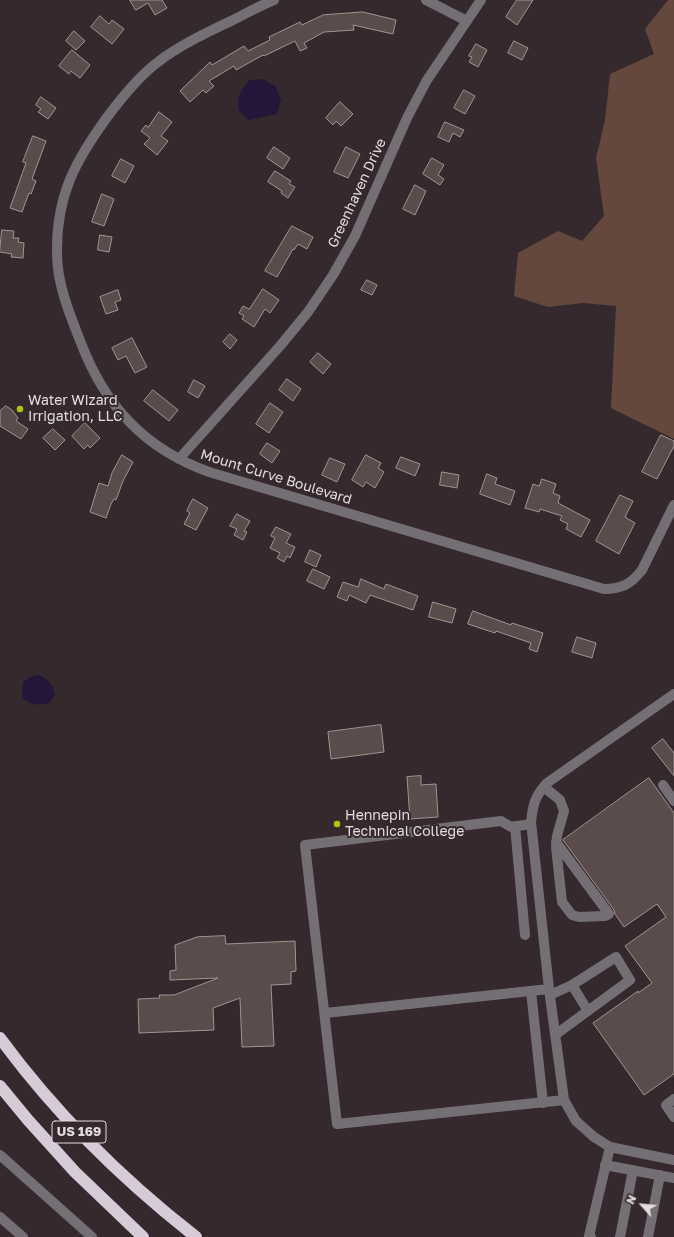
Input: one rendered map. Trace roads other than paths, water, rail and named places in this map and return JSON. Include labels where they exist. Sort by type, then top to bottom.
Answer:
[{"type":"highway","name":"US 169","points":[[0,1038],[19,1064],[74,1127],[168,1215],[196,1237]]},
{"type":"highway","name":"US 169","points":[[0,1086],[28,1120],[75,1172],[143,1237]]},
{"type":"highway","points":[[168,1215],[201,1237]]},
{"type":"street","name":"Mount Curve Boulevard","points":[[274,0],[182,45],[157,62],[135,83],[106,118],[79,158],[68,183],[60,208],[57,232],[59,276],[68,308],[89,364],[101,387],[112,402],[129,422],[148,439],[179,459],[210,472],[604,589],[615,589],[626,585],[642,570],[674,505]]},
{"type":"street","points":[[426,0],[467,20]]},
{"type":"street","name":"Greenhaven Drive","points":[[179,459],[280,346],[308,312],[333,275],[355,236],[407,118],[427,80],[481,0]]},
{"type":"street","points":[[674,694],[555,776],[535,799],[532,824],[550,992],[564,1100],[576,1121],[594,1137],[610,1147],[674,1160]]},
{"type":"street","points":[[663,785],[674,800]]},
{"type":"street","points":[[544,787],[560,800],[564,811],[556,842],[562,902],[572,915],[579,917],[605,916],[609,914],[556,842]]},
{"type":"street","points":[[532,824],[511,826],[501,821],[305,845],[337,1124],[564,1100]]},
{"type":"street","points":[[514,826],[525,935]]},
{"type":"street","points":[[325,1013],[531,991],[550,992],[572,985],[616,957],[630,980],[555,1035]]},
{"type":"street","points":[[572,985],[588,1011]]},
{"type":"street","points":[[531,991],[542,1103]]},
{"type":"street","points":[[674,1099],[666,1105],[674,1117]]},
{"type":"street","points":[[591,1237],[610,1147]]},
{"type":"street","points":[[0,1155],[92,1237]]},
{"type":"street","points":[[605,1165],[674,1178]]},
{"type":"street","points":[[620,1237],[633,1170]]},
{"type":"street","points":[[648,1237],[660,1175]]},
{"type":"street","points":[[0,1217],[23,1237]]},
{"type":"place","name":"Water Wizard Irrigation, LLC","points":[[20,409]]},
{"type":"place","name":"Hennepin Technical College","points":[[337,824]]}]
